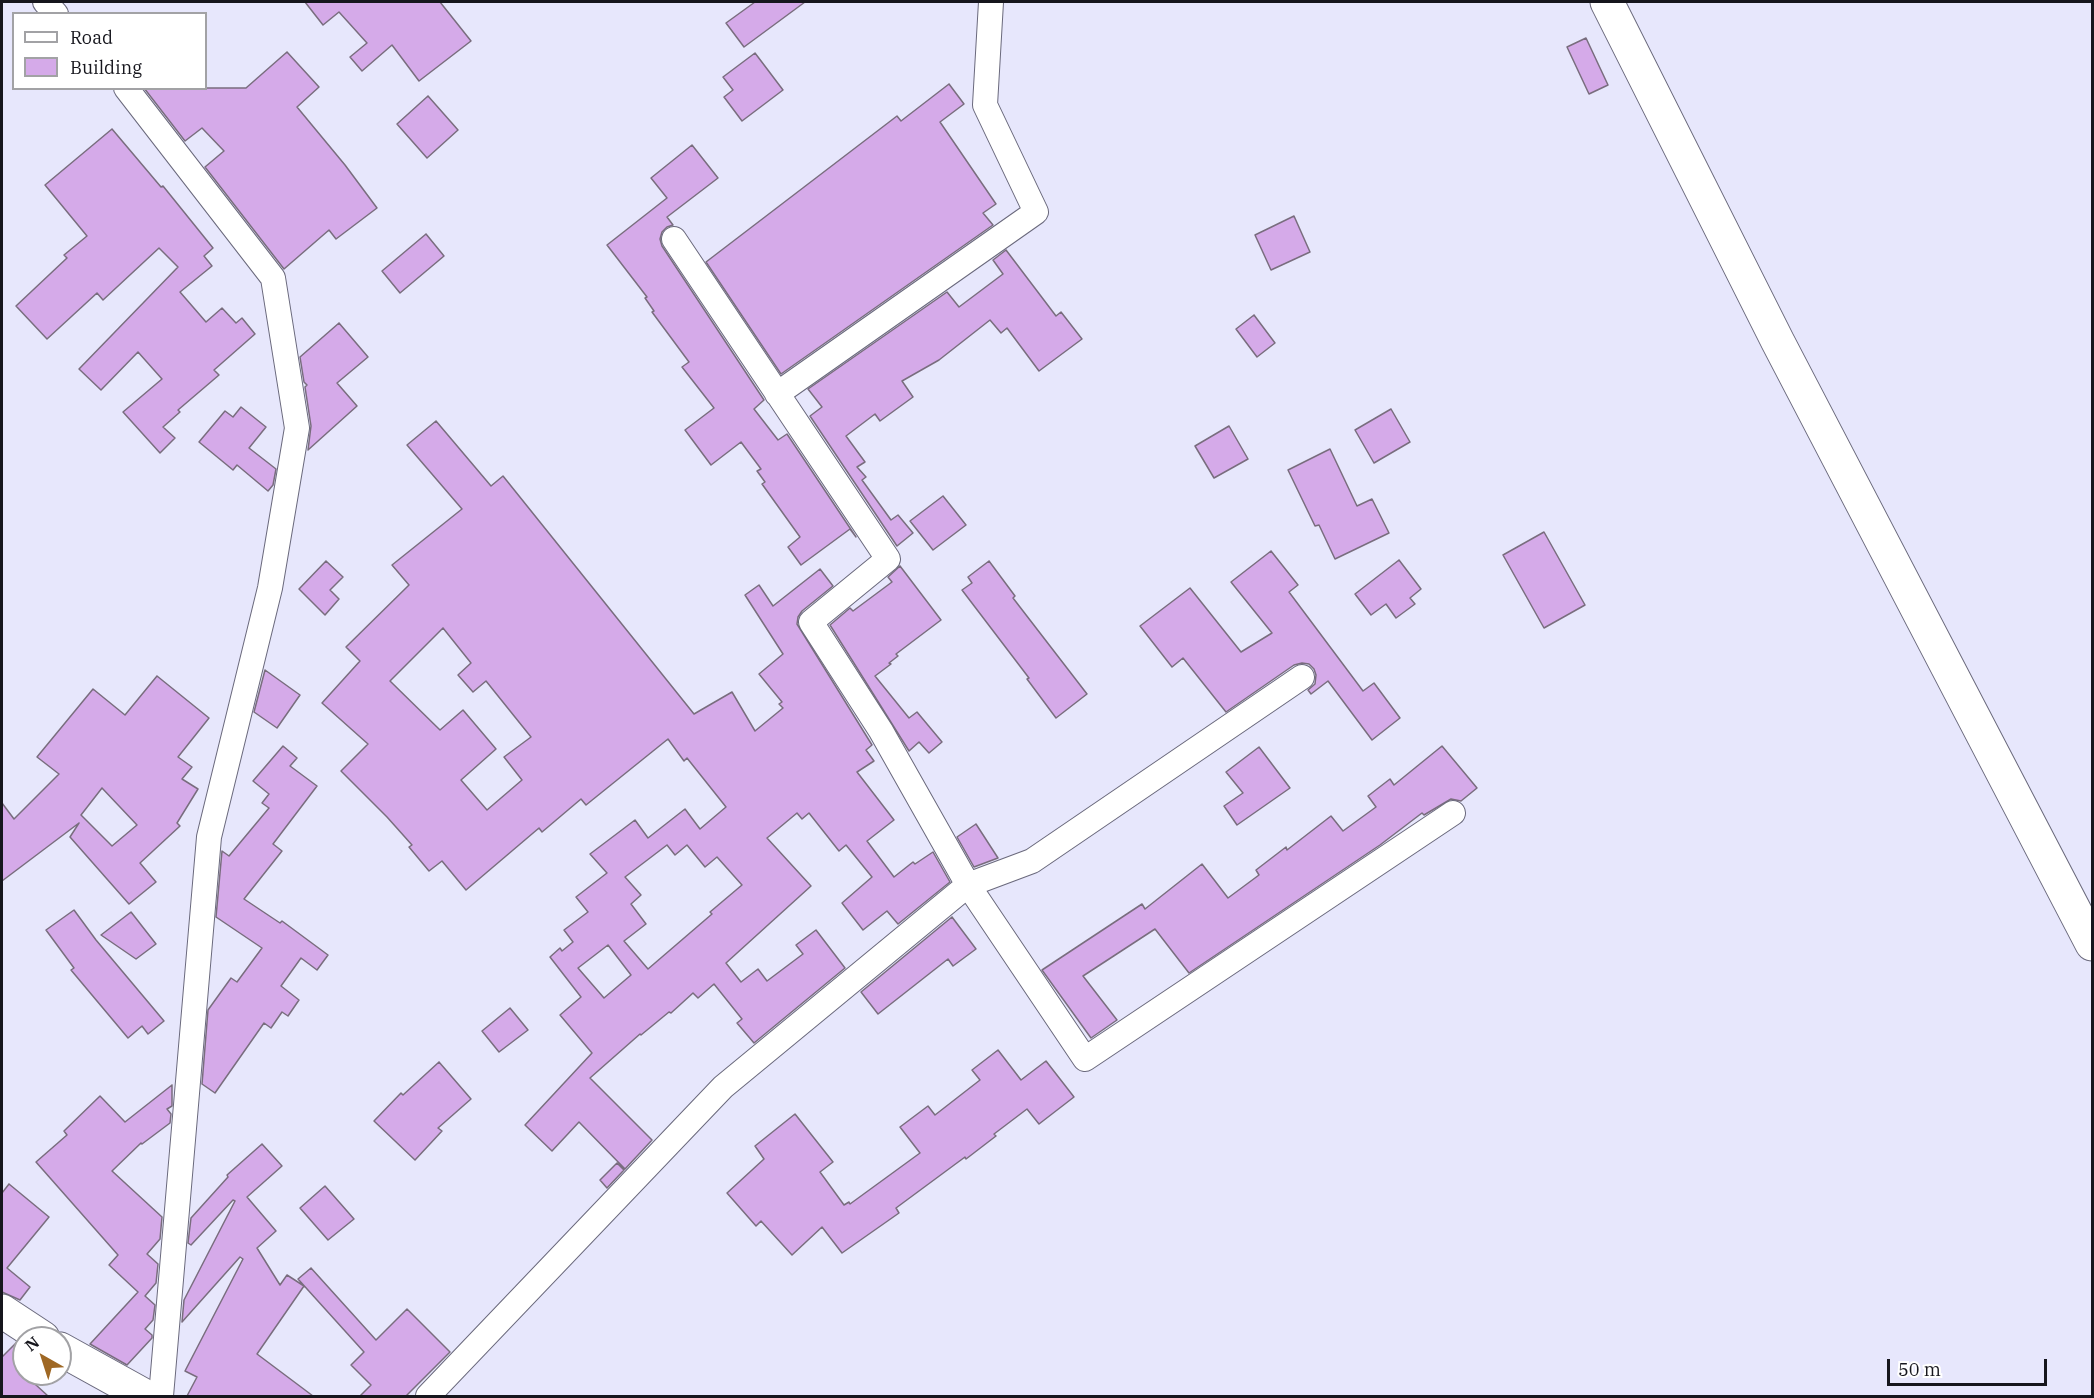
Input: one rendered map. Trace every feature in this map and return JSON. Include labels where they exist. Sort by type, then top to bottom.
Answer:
[{"type":"street","points":[[777,394],[1036,212],[985,105],[991,2]]},
{"type":"street","points":[[1607,2],[1778,342],[2092,944]]},
{"type":"street","points":[[128,90],[273,278],[297,428],[270,588],[209,837],[162,1396]]},
{"type":"street","points":[[674,240],[888,559],[811,622],[881,731],[968,885],[1085,1059],[1453,813]]},
{"type":"street","points":[[428,1396],[723,1087],[968,885],[1032,861],[1302,677]]},
{"type":"street","points":[[2,1311],[24,1326]]},
{"type":"street","points":[[72,1356],[144,1396]]},
{"type":"building","points":[[305,2],[440,2],[471,41],[419,81],[392,45],[362,71],[350,57],[367,43],[339,12],[323,25]]},
{"type":"building","points":[[755,2],[805,2],[744,47],[726,23]]},
{"type":"building","points":[[1586,38],[1608,85],[1589,94],[1567,47]]},
{"type":"building","points":[[287,52],[319,87],[297,107],[377,208],[336,239],[329,230],[284,269],[205,167],[224,151],[202,128],[185,141],[146,90],[246,88]]},
{"type":"building","points":[[755,53],[783,90],[742,121],[724,97],[733,90],[723,77]]},
{"type":"building","points":[[949,84],[964,104],[940,122],[996,204],[983,213],[993,225],[781,374],[706,262],[897,116],[901,121]]},
{"type":"building","points":[[428,96],[458,130],[427,158],[397,124]]},
{"type":"building","points":[[112,129],[161,187],[163,186],[213,248],[204,256],[212,266],[180,292],[206,322],[222,308],[236,323],[242,318],[255,334],[214,370],[219,375],[178,410],[180,412],[163,427],[175,438],[160,453],[123,412],[162,379],[138,352],[101,390],[79,369],[178,267],[159,248],[103,300],[97,293],[47,339],[16,306],[67,258],[64,255],[87,236],[45,185]]},
{"type":"building","points":[[692,145],[718,178],[667,217],[673,225],[662,232],[660,239],[662,246],[764,400],[754,409],[778,440],[787,434],[856,537],[850,529],[801,565],[788,547],[800,537],[762,484],[765,482],[757,471],[761,469],[741,442],[711,465],[685,430],[714,408],[682,367],[689,362],[652,312],[654,311],[645,298],[647,297],[607,245],[667,198],[651,178]]},
{"type":"building","points":[[1294,216],[1310,252],[1271,270],[1255,235]]},
{"type":"building","points":[[426,234],[444,256],[400,293],[382,271]]},
{"type":"building","points":[[1006,250],[1056,316],[1061,312],[1082,339],[1039,371],[1007,328],[1001,333],[990,320],[939,360],[902,381],[913,397],[880,421],[875,414],[846,436],[865,462],[857,467],[866,477],[862,480],[891,520],[898,515],[913,533],[897,546],[810,416],[822,407],[808,389],[947,292],[959,307],[1003,274],[993,260]]},
{"type":"building","points":[[1254,315],[1275,343],[1257,357],[1236,329]]},
{"type":"building","points":[[339,323],[368,357],[337,383],[357,406],[308,450],[311,426],[305,387],[307,385],[304,382],[300,357]]},
{"type":"building","points":[[241,407],[266,427],[249,448],[276,469],[273,485],[268,491],[237,465],[233,470],[199,442],[225,411],[233,417]]},
{"type":"building","points":[[1391,409],[1410,442],[1374,463],[1355,430]]},
{"type":"building","points":[[436,421],[491,486],[503,476],[694,714],[732,692],[755,731],[783,708],[779,704],[782,702],[759,674],[783,654],[745,595],[759,585],[773,606],[820,569],[833,586],[802,611],[797,624],[872,745],[866,750],[874,761],[857,772],[894,820],[867,841],[894,877],[913,862],[915,864],[933,852],[950,882],[898,924],[887,911],[863,930],[842,903],[872,877],[846,845],[839,851],[809,813],[802,819],[797,813],[767,838],[811,886],[726,963],[741,982],[758,969],[767,981],[803,954],[796,945],[816,930],[845,968],[754,1043],[737,1023],[742,1019],[714,984],[698,998],[693,993],[671,1013],[669,1012],[640,1034],[590,1078],[652,1140],[625,1169],[579,1122],[552,1151],[525,1125],[592,1053],[560,1015],[581,997],[550,957],[560,948],[562,951],[573,942],[564,930],[588,912],[576,897],[607,873],[590,854],[635,820],[648,838],[685,809],[700,829],[726,807],[687,758],[684,761],[668,739],[586,805],[581,799],[542,832],[539,828],[466,890],[442,861],[429,871],[409,847],[412,845],[341,771],[368,744],[322,703],[360,661],[346,647],[409,585],[392,565],[462,509],[407,445]],"holes":[[[443,628],[471,663],[458,675],[473,692],[486,681],[531,737],[504,757],[522,780],[487,810],[461,780],[496,749],[463,710],[440,730],[390,681]],[[667,845],[675,855],[687,845],[705,867],[717,857],[742,885],[648,969],[624,941],[646,924],[631,904],[641,895],[625,877]],[[608,945],[631,975],[604,998],[578,968]]]},
{"type":"building","points":[[1229,426],[1248,459],[1214,478],[1195,446]]},
{"type":"building","points":[[1330,449],[1357,506],[1372,499],[1389,533],[1335,559],[1319,525],[1315,526],[1288,470]]},
{"type":"building","points":[[943,496],[966,525],[933,550],[910,521]]},
{"type":"building","points":[[1544,532],[1585,605],[1544,628],[1503,555]]},
{"type":"building","points":[[1271,551],[1298,585],[1289,592],[1363,691],[1374,683],[1400,718],[1372,740],[1328,681],[1311,694],[1308,690],[1315,684],[1316,675],[1309,664],[1294,665],[1226,712],[1183,658],[1172,667],[1140,626],[1190,588],[1241,652],[1272,633],[1231,582]]},
{"type":"building","points":[[1399,560],[1421,589],[1410,598],[1415,604],[1396,618],[1386,604],[1371,615],[1355,594]]},
{"type":"building","points":[[326,561],[343,577],[330,590],[339,599],[325,615],[299,589]]},
{"type":"building","points":[[989,561],[1015,596],[1013,598],[1087,694],[1056,718],[1027,679],[1029,678],[962,590],[972,583],[968,577]]},
{"type":"building","points":[[900,566],[941,620],[896,654],[898,656],[889,663],[891,664],[875,676],[909,718],[917,712],[942,742],[929,753],[919,742],[909,751],[830,625],[850,608],[853,611],[892,582],[888,577]]},
{"type":"building","points":[[265,670],[300,695],[277,728],[254,712]]},
{"type":"building","points":[[157,676],[209,718],[178,757],[192,767],[182,779],[198,789],[177,823],[180,826],[140,863],[156,882],[129,904],[70,837],[79,823],[2,881],[2,803],[14,819],[59,774],[37,757],[93,689],[125,715]],"holes":[[[102,788],[137,825],[112,846],[81,815]]]},
{"type":"building","points":[[283,746],[297,758],[290,766],[317,786],[273,844],[282,851],[244,899],[280,923],[282,921],[328,955],[317,970],[301,958],[281,986],[299,1000],[288,1016],[282,1012],[271,1028],[264,1023],[215,1093],[202,1084],[208,1010],[231,978],[237,982],[262,948],[216,917],[222,851],[229,856],[269,808],[262,803],[269,794],[253,781]]},
{"type":"building","points":[[1442,746],[1477,788],[1461,801],[1451,799],[1424,815],[1422,813],[1380,845],[1189,973],[1155,929],[1083,976],[1117,1020],[1091,1038],[1042,970],[1142,904],[1145,909],[1202,864],[1228,898],[1259,875],[1256,870],[1286,847],[1287,850],[1331,816],[1343,831],[1376,807],[1368,796],[1390,779],[1394,785]]},
{"type":"building","points":[[1259,747],[1290,788],[1237,825],[1224,806],[1243,793],[1226,772]]},
{"type":"building","points":[[976,824],[998,858],[974,867],[957,837]]},
{"type":"building","points":[[74,910],[96,940],[164,1021],[148,1034],[142,1026],[128,1038],[71,970],[74,968],[46,930]]},
{"type":"building","points":[[131,912],[156,944],[136,959],[101,935]]},
{"type":"building","points":[[952,917],[976,949],[953,966],[948,959],[878,1014],[861,992]]},
{"type":"building","points":[[510,1008],[528,1030],[499,1052],[482,1031]]},
{"type":"building","points":[[998,1050],[1021,1080],[1046,1061],[1074,1097],[1039,1124],[1027,1109],[966,1159],[965,1157],[896,1208],[899,1213],[842,1253],[822,1227],[792,1255],[761,1221],[756,1226],[727,1193],[764,1159],[755,1146],[795,1114],[833,1162],[820,1172],[844,1205],[849,1202],[850,1204],[920,1153],[900,1127],[928,1106],[935,1115],[980,1080],[972,1070]]},
{"type":"building","points":[[439,1062],[471,1099],[438,1128],[442,1131],[415,1160],[374,1121],[401,1093],[403,1095]]},
{"type":"building","points":[[172,1085],[172,1106],[167,1109],[171,1114],[170,1123],[141,1143],[112,1171],[162,1217],[160,1239],[147,1254],[158,1264],[156,1283],[145,1296],[155,1305],[153,1320],[145,1329],[152,1335],[152,1338],[127,1365],[90,1344],[138,1292],[109,1265],[118,1255],[36,1162],[67,1135],[64,1131],[100,1096],[125,1122]]},
{"type":"building","points":[[262,1144],[282,1166],[247,1197],[276,1231],[257,1248],[280,1285],[287,1275],[304,1286],[257,1354],[313,1396],[187,1396],[197,1377],[185,1371],[243,1259],[240,1257],[182,1322],[184,1300],[235,1201],[233,1200],[191,1245],[188,1243],[191,1218],[228,1177],[227,1175]]},
{"type":"building","points":[[617,1163],[624,1170],[607,1188],[600,1180]]},
{"type":"building","points":[[9,1184],[49,1217],[7,1268],[30,1287],[20,1300],[2,1292],[2,1193]]},
{"type":"building","points":[[325,1186],[354,1219],[328,1240],[300,1208]]},
{"type":"building","points":[[311,1268],[376,1340],[407,1309],[450,1352],[406,1396],[360,1396],[371,1385],[351,1365],[364,1352],[298,1279]]},
{"type":"building","points":[[12,1347],[12,1386],[37,1386],[48,1396],[2,1396],[2,1357]]}]
